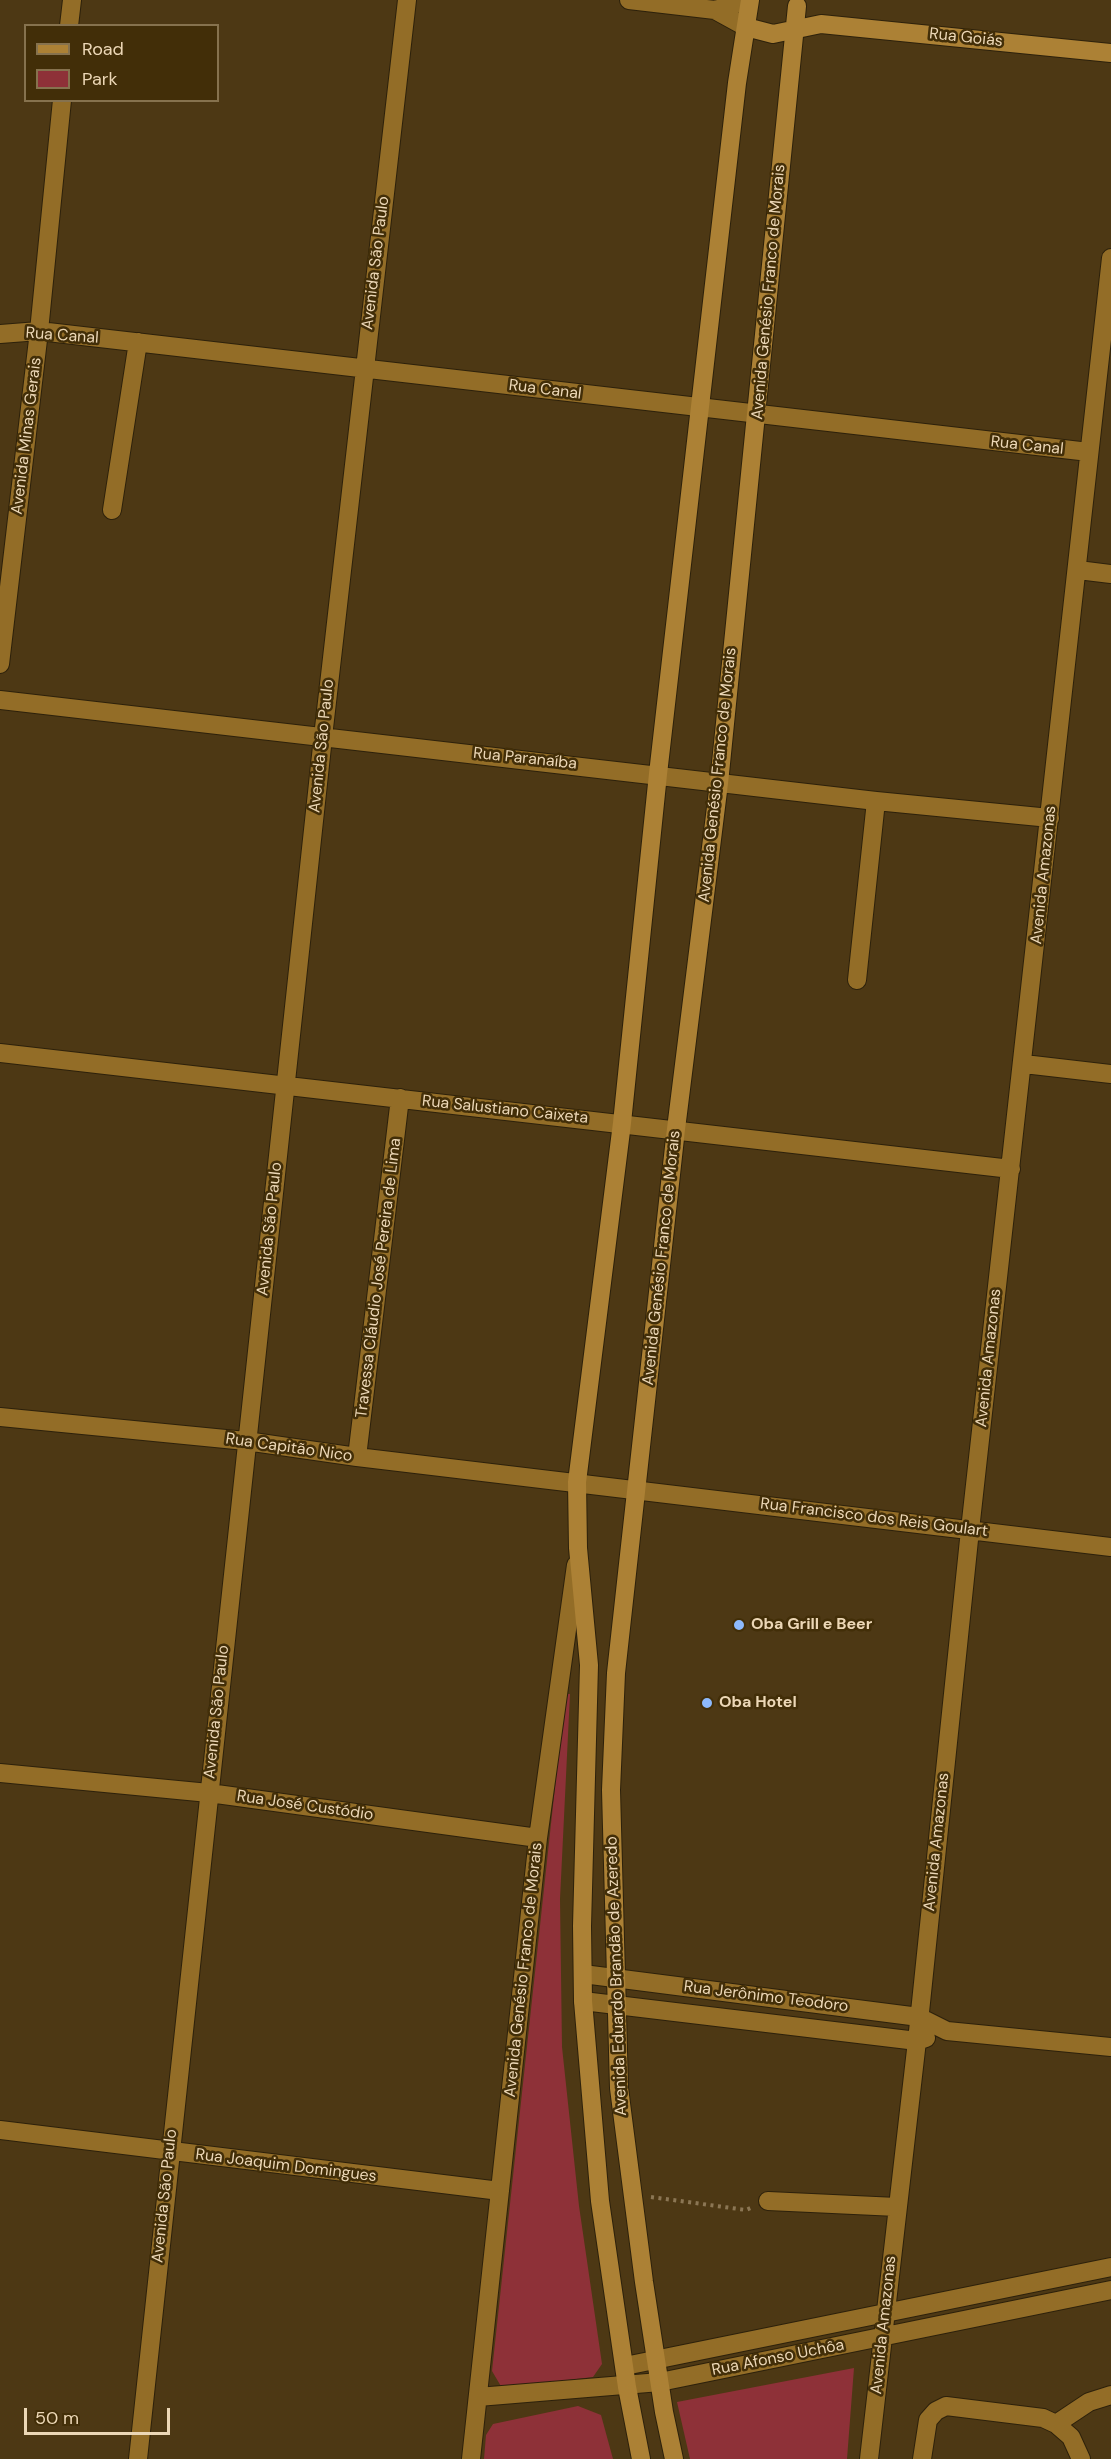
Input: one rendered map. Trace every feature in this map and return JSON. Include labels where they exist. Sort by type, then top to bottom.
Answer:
[{"type":"main road","name":"Avenida Genésio Franco de Morais","points":[[578,1548],[577,1482],[622,1123],[658,774],[750,0]]},
{"type":"main road","name":"Avenida Genésio Franco de Morais","points":[[637,1490],[676,1129],[718,783],[757,416],[794,31],[794,2]]},
{"type":"main road","points":[[794,2],[820,24]]},
{"type":"main road","name":"Rua Goiás","points":[[746,27],[761,33],[794,31],[820,24],[1111,53]]},
{"type":"main road","name":"Avenida Eduardo Brandão de Azeredo","points":[[637,1490],[617,1662],[611,1790],[616,2003],[620,2088],[631,2194],[656,2360],[674,2459]]},
{"type":"main road","name":"Avenida Eduardo Brandão de Azeredo","points":[[578,1548],[589,1665],[583,2001],[600,2201],[626,2366],[627,2386],[641,2459]]},
{"type":"street","points":[[69,24],[72,0]]},
{"type":"street","name":"Avenida São Paulo","points":[[138,2459],[323,736],[407,0]]},
{"type":"street","name":"Rua Goiás","points":[[629,0],[715,10],[746,27]]},
{"type":"street","name":"Rua Goiás","points":[[715,10],[750,0]]},
{"type":"street","name":"Avenida Minas Gerais","points":[[0,664],[39,332],[62,102]]},
{"type":"street","name":"Avenida Amazonas","points":[[869,2459],[917,2041],[970,1530],[1111,258]]},
{"type":"street","name":"Rua Canal","points":[[0,334],[39,332],[138,342],[757,416],[1089,452]]},
{"type":"street","points":[[112,510],[138,342]]},
{"type":"street","points":[[1078,570],[1111,574]]},
{"type":"street","name":"Rua Paranaíba","points":[[0,700],[658,774],[876,801],[1050,818]]},
{"type":"street","points":[[857,980],[876,801]]},
{"type":"street","name":"Rua Salustiano Caixeta","points":[[0,1053],[1011,1169]]},
{"type":"street","points":[[1023,1064],[1111,1074]]},
{"type":"street","name":"Travessa Cláudio José Pereira de Lima","points":[[357,1457],[400,1098]]},
{"type":"street","name":"Rua Capitão Nico","points":[[0,1417],[246,1442],[577,1482]]},
{"type":"street","points":[[577,1482],[637,1490]]},
{"type":"street","name":"Rua Francisco dos Reis Goulart","points":[[637,1490],[1111,1547]]},
{"type":"street","name":"Avenida Genésio Franco de Morais","points":[[471,2459],[538,1838],[578,1548]]},
{"type":"street","name":"Rua José Custódio","points":[[0,1773],[209,1793],[538,1838]]},
{"type":"street","name":"Rua Jerônimo Teodoro","points":[[583,1974],[919,2017],[947,2031],[1111,2047]]},
{"type":"street","name":"Rua Jerônimo Teodoro","points":[[583,2001],[616,2003],[917,2041],[947,2031]]},
{"type":"street","name":"Rua Joaquim Domingues","points":[[0,2130],[500,2191]]},
{"type":"street","points":[[768,2201],[897,2207]]},
{"type":"street","name":"Rua Afonso Uchôa","points":[[626,2366],[1111,2266]]},
{"type":"street","name":"Rua Afonso Uchôa","points":[[478,2397],[660,2382],[1111,2290]]},
{"type":"street","points":[[1056,2424],[1089,2402],[1111,2395]]},
{"type":"street","points":[[922,2459],[928,2420],[936,2411],[946,2406],[1030,2416],[1056,2424],[1071,2438],[1081,2459]]},
{"type":"path","points":[[631,2194],[746,2210],[768,2201]]},
{"type":"green space","points":[[565,1694],[570,1694],[560,1899],[562,2047],[579,2206],[602,2364],[593,2377],[502,2388],[492,2371]]},
{"type":"green space","points":[[854,2368],[847,2459],[690,2459],[677,2402]]},
{"type":"green space","points":[[578,2406],[601,2415],[613,2459],[484,2459],[486,2435],[493,2424]]},
{"type":"place","name":"Oba Grill e Beer","points":[[739,1625]]},
{"type":"place","name":"Oba Hotel","points":[[707,1703]]}]
